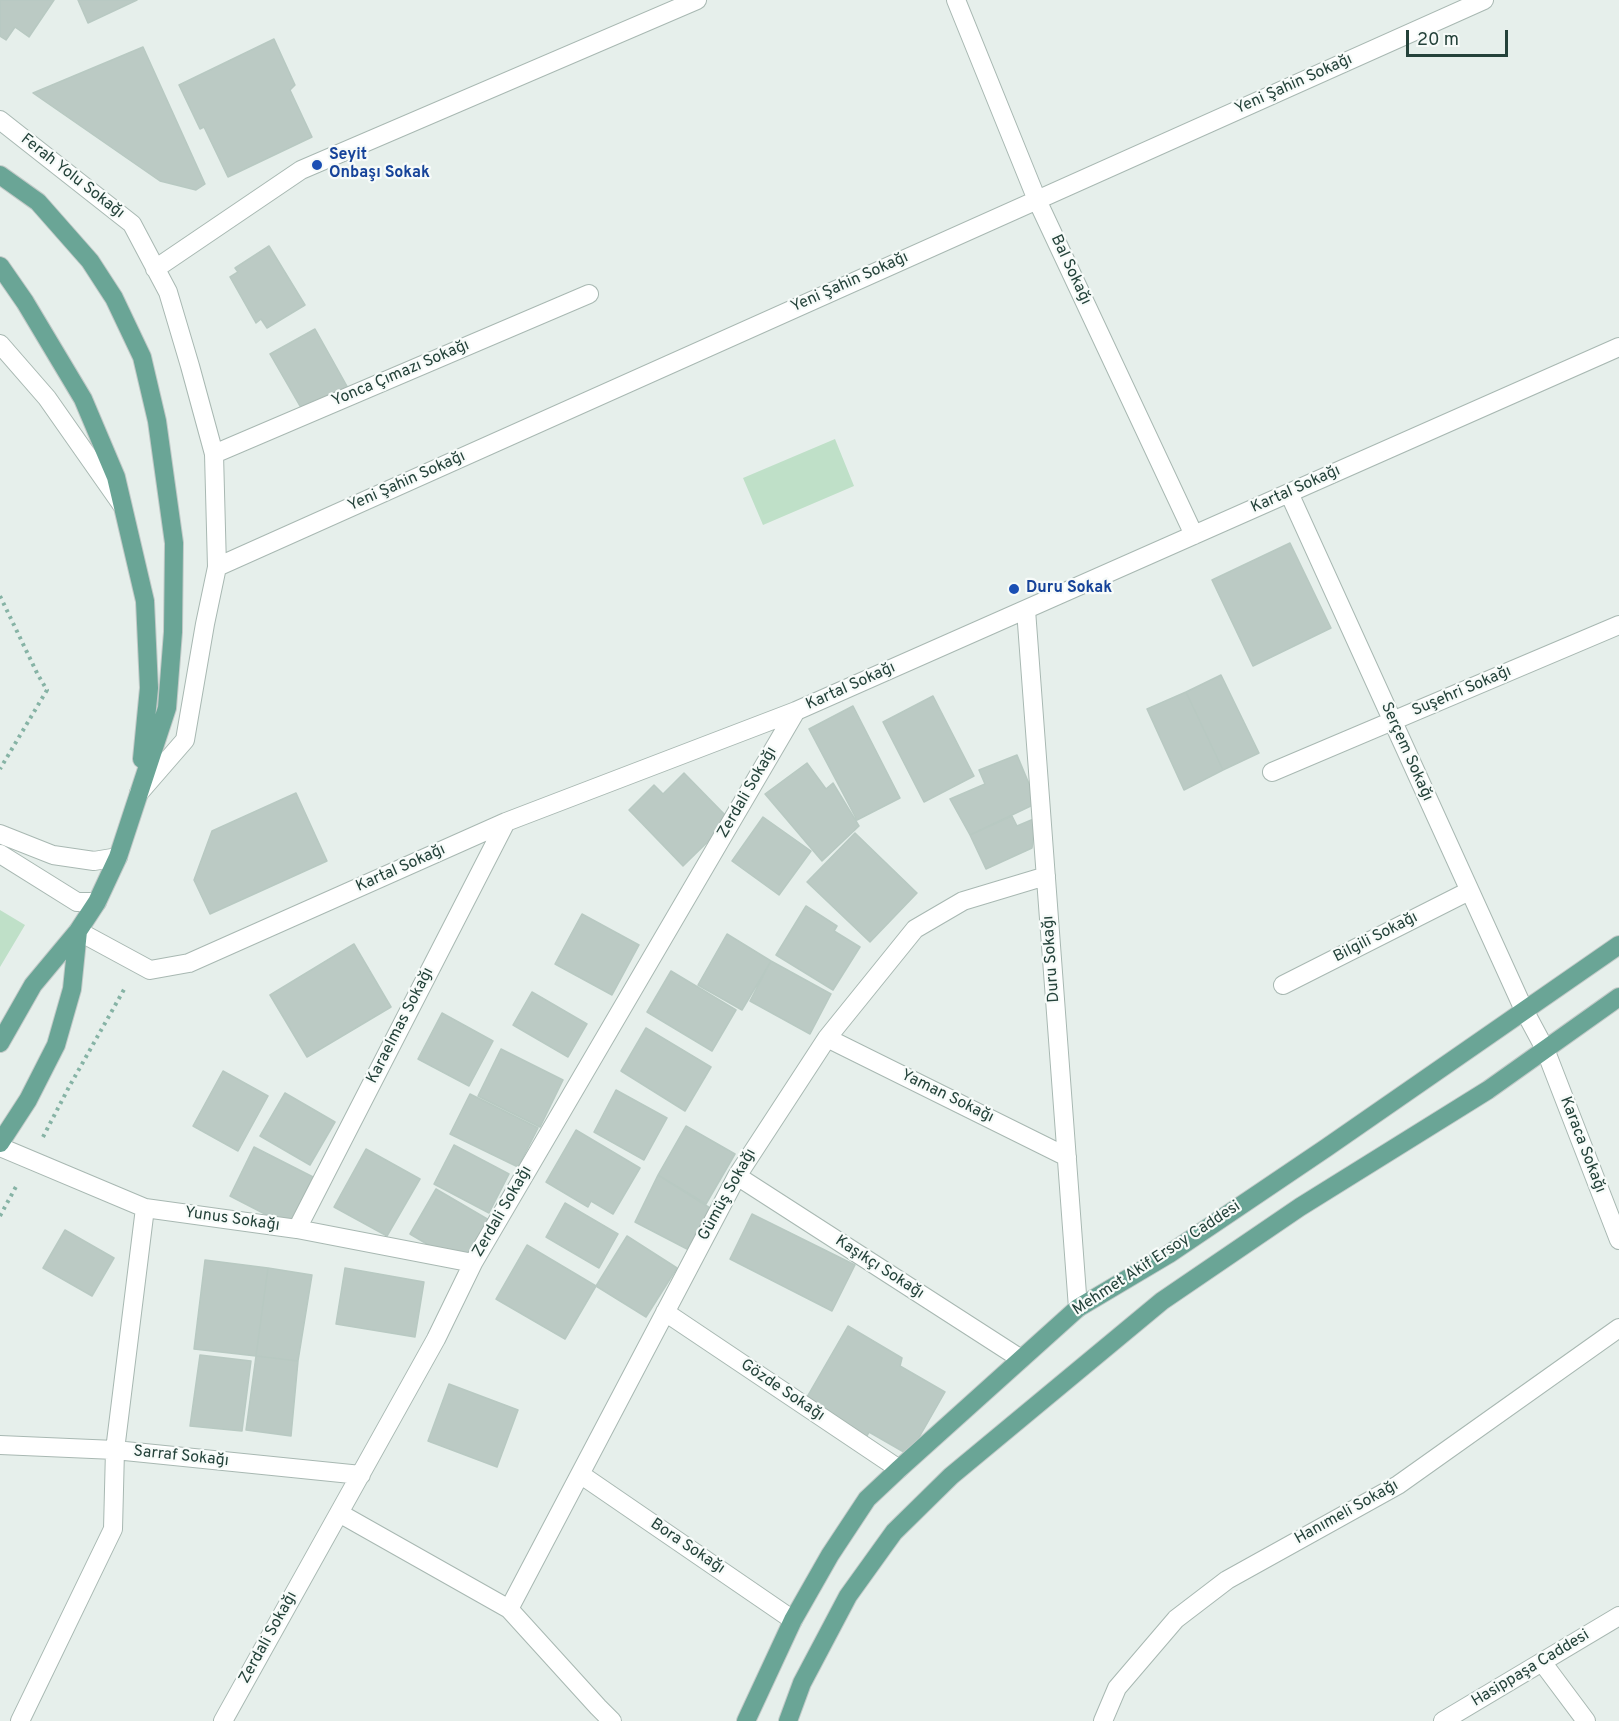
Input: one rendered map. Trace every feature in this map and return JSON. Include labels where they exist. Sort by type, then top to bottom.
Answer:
[{"type":"main road","points":[[0,175],[38,202],[90,261],[114,298],[142,357],[157,421],[174,543],[173,632],[167,708],[118,857],[97,902],[78,931],[33,985],[0,1043]]},
{"type":"main road","points":[[0,266],[26,302],[83,399],[116,477],[145,601],[149,688],[139,793]]},
{"type":"main road","points":[[0,1145],[28,1100],[56,1045],[72,989],[78,931]]},
{"type":"main road","name":"Mehmet Akif Ersoy Caddesi","points":[[746,1721],[793,1620],[830,1555],[867,1499],[1078,1308],[1179,1248],[1619,945]]},
{"type":"main road","points":[[788,1721],[802,1683],[848,1596],[894,1532],[951,1476],[1162,1301],[1300,1207],[1488,1090],[1619,998]]},
{"type":"street","points":[[155,269],[301,170],[697,0]]},
{"type":"street","name":"Bal Sokağı","points":[[956,0],[1037,200],[1194,535]]},
{"type":"street","name":"Yeni Şahin Sokağı","points":[[217,567],[1484,0]]},
{"type":"street","name":"Ferah Yolu Sokağı","points":[[0,120],[132,224],[168,292],[214,454],[217,567],[185,740],[139,793]]},
{"type":"street","name":"Yonca Çımazı Sokağı","points":[[214,454],[589,294]]},
{"type":"street","points":[[0,344],[47,398],[123,506]]},
{"type":"street","name":"Kartal Sokağı","points":[[78,931],[150,970],[189,963],[506,822],[796,711],[1619,347]]},
{"type":"street","name":"Serçem Sokağı","points":[[1289,494],[1524,1010]]},
{"type":"street","name":"Duru Sokağı","points":[[1026,610],[1078,1308]]},
{"type":"street","name":"Suşehri Sokağı","points":[[1272,772],[1619,625]]},
{"type":"street","name":"Zerdali Sokağı","points":[[224,1721],[436,1339],[473,1263],[796,711]]},
{"type":"street","name":"Karaelmas Sokağı","points":[[297,1229],[506,822]]},
{"type":"street","points":[[0,834],[53,855],[94,861],[118,857]]},
{"type":"street","points":[[0,854],[77,902],[97,902]]},
{"type":"street","name":"Gümüş Sokağı","points":[[509,1609],[737,1176],[827,1038],[915,929],[963,901],[1046,876]]},
{"type":"street","name":"Bilgili Sokağı","points":[[1283,985],[1469,891]]},
{"type":"street","name":"Karaca Sokağı","points":[[1524,1010],[1545,1050],[1619,1239]]},
{"type":"street","name":"Yaman Sokağı","points":[[827,1038],[1067,1157]]},
{"type":"street","name":"Yunus Sokağı","points":[[0,1145],[145,1208],[297,1229],[473,1263]]},
{"type":"street","name":"Kaşıkçı Sokağı","points":[[737,1176],[1021,1359]]},
{"type":"street","points":[[20,1721],[113,1529],[115,1450],[145,1208]]},
{"type":"street","name":"Gözde Sokağı","points":[[665,1312],[899,1469]]},
{"type":"street","name":"Hanımeli Sokağı","points":[[1103,1721],[1117,1688],[1176,1619],[1227,1580],[1398,1485],[1619,1328]]},
{"type":"street","name":"Sarraf Sokağı","points":[[0,1445],[115,1450],[361,1475]]},
{"type":"street","name":"Bora Sokağı","points":[[580,1474],[793,1620]]},
{"type":"street","points":[[339,1513],[509,1609],[612,1721]]},
{"type":"street","name":"Hasippaşa Caddesi","points":[[1443,1721],[1619,1616]]},
{"type":"street","points":[[1542,1662],[1586,1721]]},
{"type":"path","points":[[0,596],[47,690],[0,769]]},
{"type":"path","points":[[0,1216],[138,964]]},
{"type":"green space","points":[[835,439],[854,486],[763,525],[743,478]]},
{"type":"green space","points":[[0,910],[25,925],[0,967]]},
{"type":"building","points":[[0,0],[54,0],[29,37],[15,27],[6,40],[0,36]]},
{"type":"building","points":[[78,0],[137,0],[88,23]]},
{"type":"building","points":[[274,39],[295,85],[290,90],[312,137],[228,177],[204,127],[200,129],[179,85]]},
{"type":"building","points":[[143,47],[205,184],[196,190],[160,181],[33,93]]},
{"type":"building","points":[[269,246],[305,305],[267,328],[261,319],[256,323],[230,277],[238,272],[235,268]]},
{"type":"building","points":[[315,329],[348,388],[304,413],[270,354]]},
{"type":"building","points":[[1290,543],[1331,628],[1253,666],[1212,580]]},
{"type":"building","points":[[1221,675],[1259,753],[1223,770],[1186,692]]},
{"type":"building","points":[[1186,692],[1223,770],[1184,790],[1147,709]]},
{"type":"building","points":[[933,696],[974,776],[924,802],[883,722]]},
{"type":"building","points":[[853,706],[900,798],[857,820],[809,729]]},
{"type":"building","points":[[1017,755],[1037,803],[970,835],[950,799],[985,784],[979,770]]},
{"type":"building","points":[[807,763],[826,789],[833,783],[859,826],[822,861],[765,794]]},
{"type":"building","points":[[684,773],[730,820],[683,866],[629,810],[654,785],[663,794]]},
{"type":"building","points":[[296,793],[327,861],[210,914],[194,880],[212,831]]},
{"type":"building","points":[[1012,816],[1017,826],[1036,818],[1032,848],[986,869],[970,835]]},
{"type":"building","points":[[763,817],[811,851],[779,895],[732,861]]},
{"type":"building","points":[[855,833],[917,893],[870,942],[807,882]]},
{"type":"building","points":[[806,906],[837,926],[834,931],[860,947],[833,990],[776,955]]},
{"type":"building","points":[[582,914],[639,945],[612,995],[555,964]]},
{"type":"building","points":[[727,934],[771,961],[742,1010],[698,985]]},
{"type":"building","points":[[354,944],[391,1007],[307,1057],[270,995]]},
{"type":"building","points":[[771,961],[831,994],[810,1034],[750,1001]]},
{"type":"building","points":[[671,971],[736,1010],[712,1051],[647,1012]]},
{"type":"building","points":[[532,992],[587,1024],[568,1057],[513,1025]]},
{"type":"building","points":[[442,1013],[493,1041],[469,1086],[418,1059]]},
{"type":"building","points":[[646,1028],[711,1067],[685,1111],[621,1071]]},
{"type":"building","points":[[501,1049],[563,1080],[540,1127],[478,1096]]},
{"type":"building","points":[[223,1071],[268,1096],[238,1151],[193,1126]]},
{"type":"building","points":[[616,1090],[667,1118],[644,1160],[594,1132]]},
{"type":"building","points":[[285,1093],[335,1122],[310,1165],[260,1136]]},
{"type":"building","points":[[470,1094],[538,1128],[518,1167],[450,1134]]},
{"type":"building","points":[[686,1126],[735,1154],[706,1204],[658,1175]]},
{"type":"building","points":[[576,1130],[640,1168],[613,1214],[591,1201],[588,1207],[546,1182]]},
{"type":"building","points":[[454,1145],[509,1174],[489,1213],[434,1184]]},
{"type":"building","points":[[254,1147],[319,1180],[294,1229],[230,1196]]},
{"type":"building","points":[[366,1149],[420,1179],[387,1236],[334,1207]]},
{"type":"building","points":[[658,1175],[710,1208],[687,1249],[635,1222]]},
{"type":"building","points":[[436,1189],[489,1220],[471,1258],[437,1250],[410,1234]]},
{"type":"building","points":[[565,1203],[618,1234],[599,1268],[546,1237]]},
{"type":"building","points":[[752,1214],[855,1265],[832,1311],[730,1259]]},
{"type":"building","points":[[65,1230],[114,1258],[92,1296],[43,1268]]},
{"type":"building","points":[[627,1236],[677,1268],[646,1317],[596,1286]]},
{"type":"building","points":[[527,1245],[596,1286],[565,1339],[496,1299]]},
{"type":"building","points":[[205,1260],[268,1268],[256,1356],[194,1349]]},
{"type":"building","points":[[268,1268],[312,1275],[298,1361],[256,1356]]},
{"type":"building","points":[[345,1268],[424,1282],[415,1337],[336,1324]]},
{"type":"building","points":[[848,1326],[902,1358],[900,1366],[945,1392],[909,1455],[869,1432],[865,1440],[803,1404]]},
{"type":"building","points":[[200,1355],[251,1361],[242,1431],[190,1426]]},
{"type":"building","points":[[256,1356],[298,1361],[291,1436],[246,1430]]},
{"type":"building","points":[[449,1384],[518,1410],[497,1467],[428,1441]]},
{"type":"place","name":"Seyit Onbaşı Sokak","points":[[317,165]]},
{"type":"place","name":"Duru Sokak","points":[[1014,589]]}]
